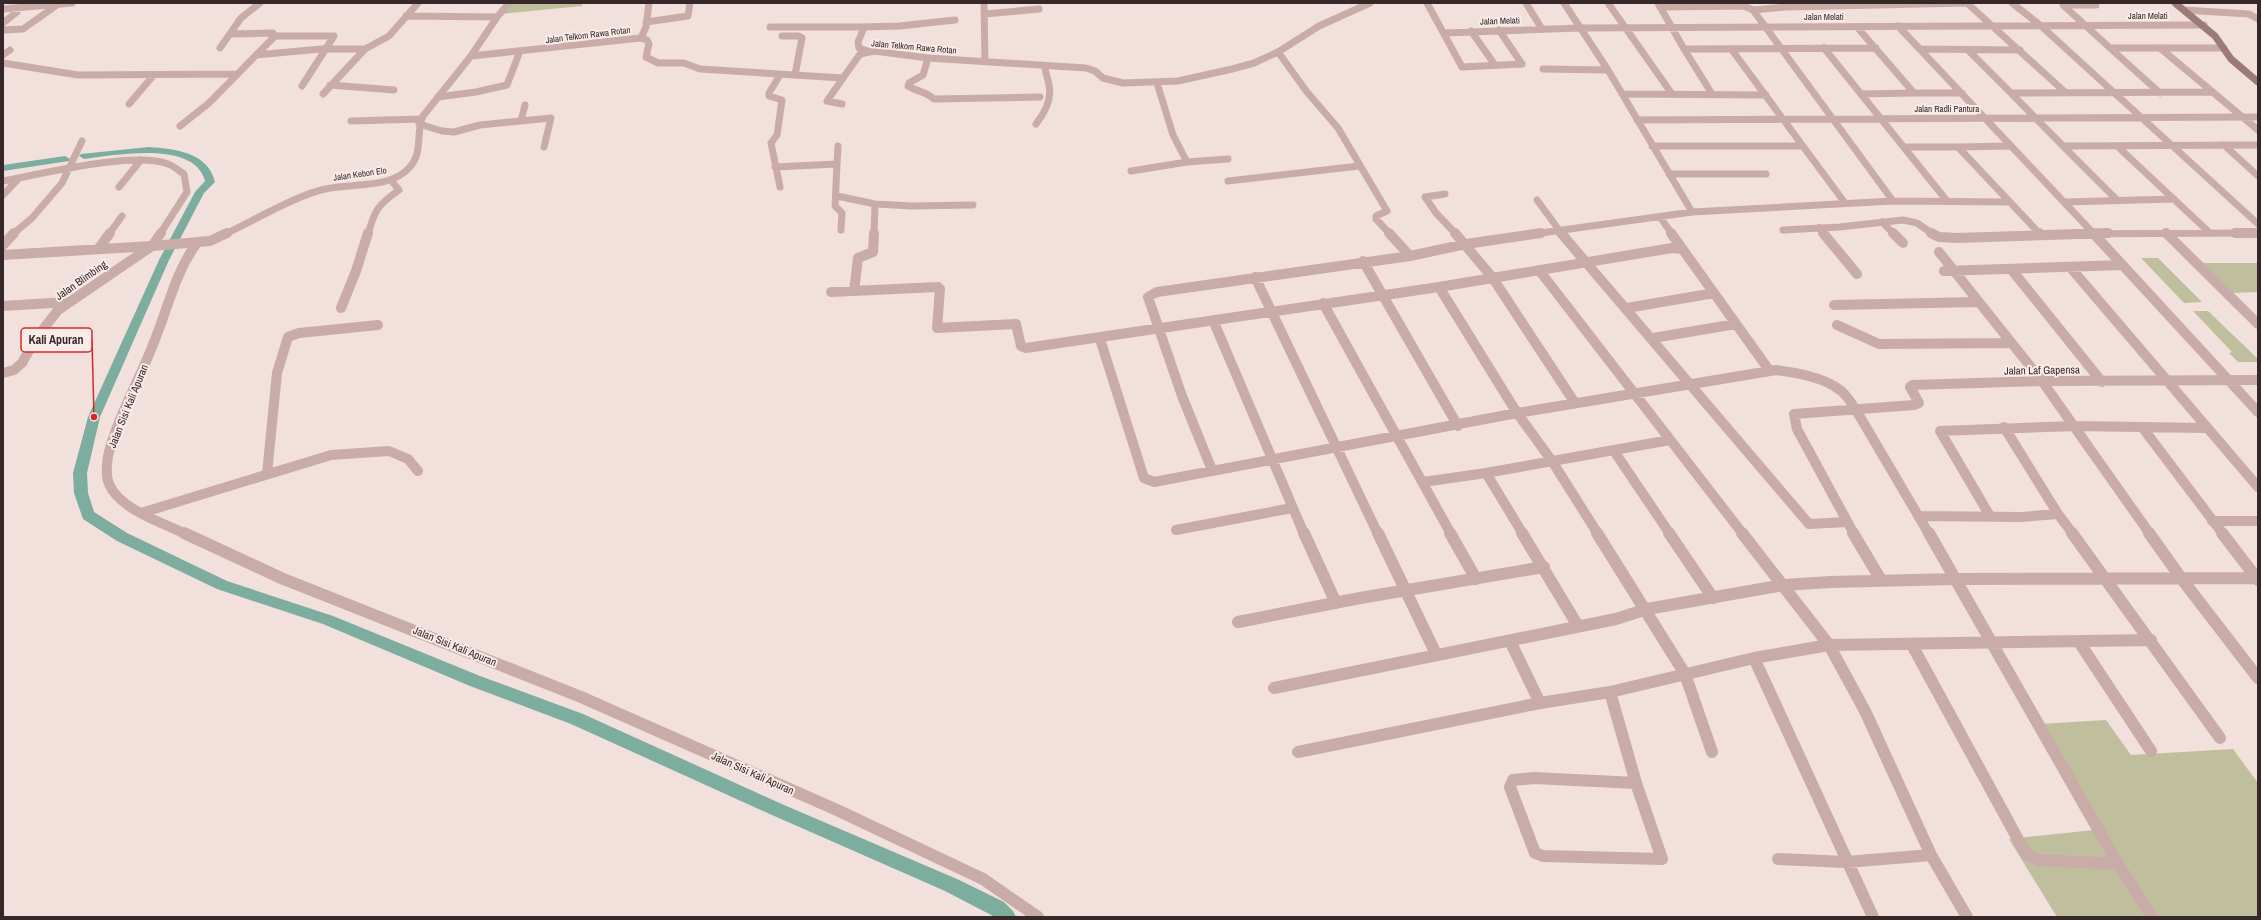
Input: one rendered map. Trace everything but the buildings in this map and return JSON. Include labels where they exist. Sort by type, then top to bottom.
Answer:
[{"type":"main road","points":[[2175,3],[2204,25],[2224,48],[2231,59],[2258,82]]},
{"type":"street","points":[[3,30],[26,30],[59,3]]},
{"type":"street","points":[[3,9],[72,3]]},
{"type":"street","points":[[220,48],[241,18],[260,3]]},
{"type":"street","points":[[323,94],[365,49],[389,36],[418,3]]},
{"type":"street","points":[[420,122],[471,56],[497,17],[509,3]]},
{"type":"street","points":[[641,38],[646,27],[649,3]]},
{"type":"street","points":[[646,22],[688,16],[690,3]]},
{"type":"street","points":[[984,3],[985,61]]},
{"type":"street","name":"Jalan Telkom Rawa Rotan","points":[[471,56],[641,38],[647,40],[649,44],[646,57],[658,62],[684,62],[700,69],[843,78],[860,54],[868,51],[928,58],[1086,68],[1103,78],[1123,83],[1157,83],[1178,81],[1232,70],[1278,52],[1319,26],[1370,3]]},
{"type":"street","points":[[1427,3],[1462,67],[1522,64],[1499,30]]},
{"type":"street","points":[[1526,3],[1542,29]]},
{"type":"street","points":[[1564,3],[1608,70],[1692,212]]},
{"type":"street","points":[[1608,3],[1672,94]]},
{"type":"street","points":[[1712,94],[1659,5],[1744,6],[1753,10],[1783,5],[1967,3],[2066,93]]},
{"type":"street","points":[[2012,3],[2040,25],[2140,118],[2258,224]]},
{"type":"street","points":[[2096,5],[2062,5],[2083,26],[2160,93]]},
{"type":"street","points":[[984,14],[1039,9]]},
{"type":"street","points":[[1753,10],[1763,26],[1893,201]]},
{"type":"street","points":[[2184,10],[2249,14],[2258,19]]},
{"type":"street","points":[[3,23],[17,12]]},
{"type":"street","points":[[406,16],[497,17]]},
{"type":"street","points":[[770,27],[900,26],[955,20]]},
{"type":"street","name":"Jalan Melati","points":[[1444,33],[1625,27],[2204,25]]},
{"type":"street","points":[[861,26],[863,30],[858,42],[859,48],[868,51]]},
{"type":"street","points":[[1898,26],[1962,93],[1984,119],[2065,202],[2258,412]]},
{"type":"street","points":[[1857,27],[1914,93]]},
{"type":"street","points":[[1471,31],[1495,65]]},
{"type":"street","points":[[231,34],[273,33],[276,36],[333,35],[334,38],[325,49],[302,86]]},
{"type":"street","points":[[180,126],[209,103],[237,74],[245,68],[265,44],[276,36]]},
{"type":"street","points":[[782,36],[799,36],[802,38],[795,75]]},
{"type":"street","points":[[1824,48],[1906,147],[1947,201]]},
{"type":"street","points":[[1684,49],[1732,50],[1876,48]]},
{"type":"street","points":[[2110,48],[2224,48]]},
{"type":"street","points":[[2160,48],[2258,130]]},
{"type":"street","points":[[256,55],[325,49],[365,49]]},
{"type":"street","points":[[1921,49],[2020,50]]},
{"type":"street","points":[[3,55],[10,50]]},
{"type":"street","points":[[1732,50],[1845,204]]},
{"type":"street","points":[[1968,50],[2117,200]]},
{"type":"street","points":[[438,97],[476,92],[507,85],[520,51]]},
{"type":"street","points":[[1278,52],[1307,92],[1338,128],[1359,166],[1387,211],[1376,216],[1376,219],[1410,256]]},
{"type":"street","points":[[928,58],[923,75],[909,83],[908,86],[914,90],[926,92],[934,99],[1040,97]]},
{"type":"street","points":[[3,64],[78,75],[153,76],[237,74]]},
{"type":"street","points":[[3,71],[14,65]]},
{"type":"street","points":[[1036,124],[1049,100],[1050,87],[1045,77],[1045,66]]},
{"type":"street","points":[[1543,69],[1608,70]]},
{"type":"street","points":[[780,75],[769,93],[769,96],[782,100],[777,135],[771,143],[780,187]]},
{"type":"street","points":[[129,104],[153,76]]},
{"type":"street","points":[[842,104],[827,101],[843,78]]},
{"type":"street","points":[[1157,83],[1173,134],[1187,162]]},
{"type":"street","points":[[330,85],[394,90]]},
{"type":"street","points":[[2011,93],[2212,92]]},
{"type":"street","points":[[1861,94],[1962,93]]},
{"type":"street","points":[[1622,94],[1766,95]]},
{"type":"street","points":[[521,121],[525,105]]},
{"type":"street","name":"Jalan Radli Pantura","points":[[1637,120],[2258,117]]},
{"type":"street","points":[[351,121],[420,122],[442,131],[454,132],[480,125],[552,118],[544,147]]},
{"type":"street","name":"Jalan Kebon Elo","points":[[191,244],[216,239],[294,201],[324,189],[391,180],[400,176],[417,158],[420,122]]},
{"type":"street","points":[[3,245],[14,232],[24,227],[62,183],[82,140]]},
{"type":"street","points":[[2224,145],[2258,176]]},
{"type":"street","points":[[2063,146],[2258,145]]},
{"type":"street","points":[[838,146],[836,164],[837,196],[835,206],[842,213],[841,230]]},
{"type":"street","points":[[1652,146],[1802,146]]},
{"type":"street","points":[[1906,147],[2010,146]]},
{"type":"street","points":[[2117,146],[2210,233]]},
{"type":"street","points":[[1958,147],[2040,234]]},
{"type":"street","points":[[1131,171],[1187,162],[1228,159]]},
{"type":"street","points":[[119,187],[140,160]]},
{"type":"street","points":[[3,181],[70,166],[140,160],[170,163],[185,175],[189,182],[187,192],[156,246],[99,248],[3,255]]},
{"type":"street","points":[[775,167],[836,164]]},
{"type":"street","points":[[1228,181],[1359,166]]},
{"type":"street","points":[[1669,174],[1766,174]]},
{"type":"street","points":[[3,195],[18,178]]},
{"type":"street","points":[[341,308],[356,271],[373,216],[380,204],[399,190],[391,180]]},
{"type":"street","points":[[1445,194],[1425,197],[1436,213],[1466,244],[1492,277],[1575,403]]},
{"type":"street","points":[[837,196],[875,204],[912,206],[973,205]]},
{"type":"street","points":[[2065,202],[2174,199]]},
{"type":"street","points":[[1536,200],[1558,230],[1653,338],[1809,524],[1847,522]]},
{"type":"street","points":[[1212,470],[1148,301],[1148,297],[1151,294],[1363,261],[1410,256],[1466,244],[1558,230],[1660,218],[1692,212],[1893,201],[2009,202]]},
{"type":"street","points":[[854,291],[858,258],[873,252],[875,245],[872,212],[875,204]]},
{"type":"street","points":[[99,248],[122,216]]},
{"type":"street","points":[[1660,218],[1769,370]]},
{"type":"street","points":[[1783,230],[1911,220],[1924,225],[1937,237],[1943,238],[1983,238],[2040,234],[2092,233],[2258,233]]},
{"type":"street","points":[[1882,222],[1903,243]]},
{"type":"street","points":[[1819,228],[1857,274]]},
{"type":"street","points":[[2166,233],[2258,324]]},
{"type":"street","name":"Jalan Blimbing","points":[[3,373],[14,370],[22,363],[51,317],[68,302],[156,246],[191,244]]},
{"type":"street","name":"Jalan Sisi Kali Apuran","points":[[191,244],[168,301],[158,332],[110,448],[107,469],[108,483],[116,497],[141,513],[281,578],[581,697],[837,810],[983,880],[1003,891],[1038,917]]},
{"type":"street","points":[[831,292],[938,287],[940,289],[937,328],[1016,324],[1018,325],[1021,346],[1024,348],[1100,339],[1323,303],[1439,287],[1672,248],[1682,249]]},
{"type":"street","points":[[1939,252],[1949,270],[1978,302],[2042,381],[2181,578],[2258,678]]},
{"type":"street","points":[[1363,261],[1384,295],[1458,426]]},
{"type":"street","points":[[1949,270],[2122,265]]},
{"type":"street","points":[[2070,267],[2168,381],[2206,428],[2258,487]]},
{"type":"street","points":[[2011,269],[2102,382]]},
{"type":"street","points":[[1539,270],[1829,645],[1865,711],[1931,856],[1967,917]]},
{"type":"street","points":[[1255,277],[1436,654]]},
{"type":"street","points":[[1439,287],[1517,413],[1552,461],[1647,609],[1685,674],[1712,752]]},
{"type":"street","points":[[1627,308],[1714,293]]},
{"type":"street","points":[[3,306],[68,302]]},
{"type":"street","points":[[1834,305],[1978,302]]},
{"type":"street","points":[[1323,303],[1476,578]]},
{"type":"street","points":[[1213,320],[1292,508],[1336,603]]},
{"type":"street","points":[[1653,338],[1736,324]]},
{"type":"street","points":[[267,474],[277,373],[288,337],[299,333],[378,325]]},
{"type":"street","points":[[1837,325],[1862,338],[1880,344],[2011,343]]},
{"type":"street","points":[[1100,339],[1144,478],[1148,481],[1154,482],[1271,459],[1458,426],[1517,413],[1632,392],[1769,370],[1789,373],[1829,384],[1842,391],[1856,410],[1956,579],[2118,864],[2152,917]]},
{"type":"street","name":"Jalan Laf Gapensa","points":[[1856,410],[1918,404],[1918,401],[1910,386],[2042,381],[2102,382],[2258,380]]},
{"type":"street","points":[[1856,410],[1794,414],[1792,417],[1847,522],[1881,580]]},
{"type":"street","points":[[1990,516],[1940,431],[2004,427],[2074,426],[2206,428]]},
{"type":"street","points":[[2004,427],[2058,514],[2108,580],[2220,738]]},
{"type":"street","points":[[2142,427],[2257,579]]},
{"type":"street","points":[[1423,482],[1486,473],[1670,440]]},
{"type":"street","points":[[141,513],[331,455],[389,451],[408,459],[418,472]]},
{"type":"street","points":[[1614,451],[1713,598]]},
{"type":"street","points":[[1486,473],[1544,567],[1578,626]]},
{"type":"street","points":[[1176,530],[1292,508]]},
{"type":"street","points":[[1918,516],[2021,517],[2058,514]]},
{"type":"street","points":[[2212,521],[2258,521]]},
{"type":"street","points":[[1238,622],[1406,590],[1544,567]]},
{"type":"street","points":[[1274,688],[1436,654],[1510,641],[1647,609],[1784,585],[1881,580],[1956,579],[2257,579]]},
{"type":"street","points":[[1298,752],[1540,703],[1610,692],[1754,658],[1829,645],[1912,645],[2151,640]]},
{"type":"street","points":[[1510,641],[1540,703]]},
{"type":"street","points":[[2079,642],[2119,705],[2151,751]]},
{"type":"street","points":[[1912,645],[2026,854],[2039,860],[2118,864]]},
{"type":"street","points":[[1754,658],[1846,862],[1873,917]]},
{"type":"street","points":[[1610,692],[1636,783],[1662,859],[1539,856],[1531,847],[1510,787],[1511,781],[1516,779],[1636,783]]},
{"type":"street","points":[[1778,859],[1846,862],[1931,856]]},
{"type":"green space","points":[[511,3],[582,3],[582,6],[501,14]]},
{"type":"green space","points":[[2141,258],[2158,258],[2202,302],[2184,303]]},
{"type":"green space","points":[[2201,263],[2258,263],[2258,292],[2232,293]]},
{"type":"green space","points":[[2193,311],[2208,311],[2258,359],[2258,362],[2238,362],[2229,353],[2232,352]]},
{"type":"green space","points":[[2106,720],[2131,755],[2233,749],[2258,783],[2258,917],[2057,917],[2009,839],[2094,830],[2040,724]]},
{"type":"waterway","points":[[84,156],[113,152],[149,150],[167,151],[183,155],[196,161],[206,170],[210,182],[200,192],[164,260],[94,417],[80,473],[81,493],[88,515],[122,537],[222,585],[328,620],[475,681],[577,719],[778,810],[951,885],[998,908],[1007,917]]},
{"type":"waterway","points":[[3,168],[65,159]]},
{"type":"place","name":"Kali Apuran","points":[[94,417]]}]
